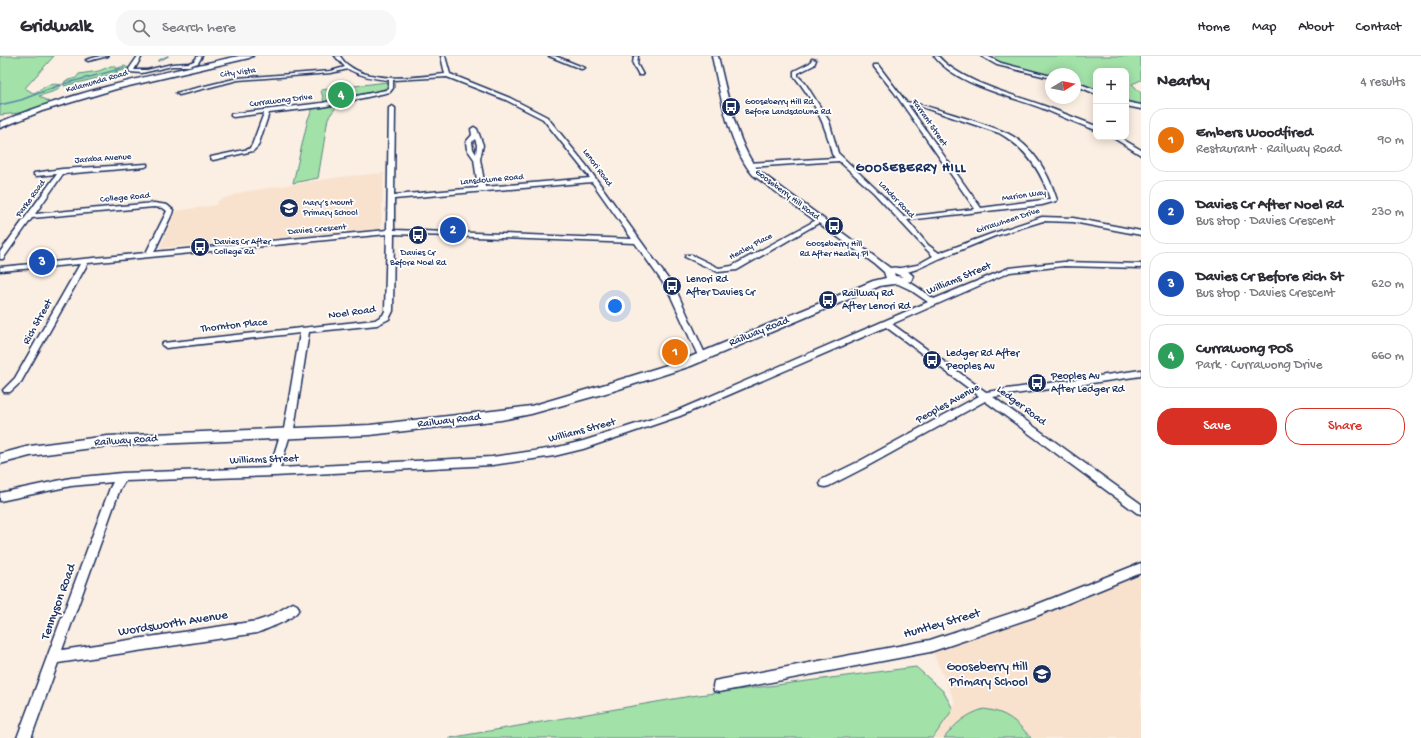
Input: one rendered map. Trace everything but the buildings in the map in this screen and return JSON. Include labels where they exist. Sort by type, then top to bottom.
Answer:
[{"type":"main road","name":"Kalamunda Road","points":[[0,125],[58,103],[169,70],[248,56]]},
{"type":"street","points":[[88,60],[106,56]]},
{"type":"street","points":[[140,56],[131,69],[132,72],[169,70],[174,65],[194,64],[200,56]]},
{"type":"street","points":[[336,56],[342,65],[358,74],[391,78],[448,75],[443,56]]},
{"type":"street","points":[[551,56],[583,68]]},
{"type":"street","points":[[636,56],[635,64],[641,74]]},
{"type":"street","name":"Gooseberry Hill Road","points":[[715,56],[725,98],[742,153],[756,173],[879,263],[900,276],[933,302]]},
{"type":"street","points":[[936,56],[941,62],[972,82],[1046,108],[1093,127]]},
{"type":"street","points":[[983,56],[999,64],[1045,76]]},
{"type":"street","name":"Landor Road","points":[[814,60],[812,64],[796,72],[796,76],[803,83],[826,121],[835,154],[902,219],[926,246],[938,256]]},
{"type":"street","name":"Farrant Street","points":[[876,66],[905,104],[979,210]]},
{"type":"street","name":"City Vista","points":[[179,93],[238,79],[331,72],[347,68]]},
{"type":"street","name":"Lenori Road","points":[[448,75],[508,99],[545,118],[584,166],[672,290],[695,338],[695,341],[706,354]]},
{"type":"street","name":"Currawong Drive","points":[[234,115],[343,102],[388,91],[391,88],[391,78]]},
{"type":"street","points":[[1081,86],[1093,91]]},
{"type":"street","name":"Marion Way","points":[[902,219],[1054,200],[1050,187],[1039,164],[1013,138],[1001,132],[922,106],[905,104]]},
{"type":"street","points":[[1129,105],[1141,107]]},
{"type":"street","name":"Noel Road","points":[[305,330],[372,322],[386,317],[389,311],[392,196],[392,108]]},
{"type":"street","points":[[213,158],[251,150],[255,146],[268,111]]},
{"type":"street","points":[[477,159],[481,150],[480,141],[474,132],[468,142],[470,149],[477,159],[482,190]]},
{"type":"street","points":[[1120,140],[1141,153]]},
{"type":"street","points":[[749,165],[840,159]]},
{"type":"street","name":"Jaraba Avenue","points":[[36,174],[145,165]]},
{"type":"street","name":"Parke Road","points":[[0,257],[62,172]]},
{"type":"street","name":"Lansdowne Road","points":[[392,196],[593,180]]},
{"type":"street","name":"College Road","points":[[30,216],[154,205],[165,206],[170,210],[169,214],[149,255]]},
{"type":"street","name":"Girrawheen Drive","points":[[900,276],[938,256],[1042,219],[1073,220],[1141,233]]},
{"type":"street","name":"Healey Place","points":[[688,257],[718,270],[734,268],[820,220]]},
{"type":"street","name":"Davies Crescent","points":[[0,269],[391,232],[636,241]]},
{"type":"street","name":"Rich Street","points":[[7,390],[18,380],[85,261]]},
{"type":"street","name":"Williams Street","points":[[0,497],[71,482],[122,477],[274,472],[492,461],[554,452],[582,445],[678,414],[1009,270],[1064,264],[1141,266]]},
{"type":"street","name":"Railway Road","points":[[0,458],[30,452],[108,441],[383,429],[531,410],[638,380],[706,354],[877,283],[900,276]]},
{"type":"street","name":"Ledger Road","points":[[886,323],[1141,510]]},
{"type":"street","points":[[274,472],[292,416],[305,330]]},
{"type":"street","name":"Thornton Place","points":[[166,344],[305,330]]},
{"type":"street","name":"Peoples Avenue","points":[[825,483],[861,465],[990,394],[1141,373]]},
{"type":"street","name":"Tennyson Road","points":[[24,738],[115,488],[122,477]]},
{"type":"street","name":"Huntley Street","points":[[719,686],[930,646],[1034,611],[1141,568]]},
{"type":"street","name":"Wordsworth Avenue","points":[[54,657],[257,627],[273,621],[293,609]]},
{"type":"shaded area","name":"Mary’s Mount Primary School","points":[[384,173],[381,229],[160,248],[176,211],[216,205],[219,200],[243,192],[340,177]]},
{"type":"shaded area","name":"Gooseberry Hill Primary School","points":[[1141,568],[1141,738],[934,738],[955,702],[930,646]]},
{"type":"green space","points":[[0,56],[54,56],[25,88],[33,93],[48,85],[62,85],[55,91],[39,96],[51,103],[19,113],[0,115]]},
{"type":"green space","points":[[997,56],[1141,56],[1141,80],[1132,84],[1141,93],[1141,105],[1129,103],[1129,68],[1093,68],[1093,90],[1081,85],[1081,68],[1045,68],[1045,75],[999,63],[991,59]]},
{"type":"green space","points":[[115,66],[115,69],[124,66],[129,68],[115,72],[119,74],[116,76],[106,76],[64,86],[65,81],[76,78],[79,74],[99,71]]},
{"type":"green space","points":[[387,82],[387,87],[382,90],[324,102],[321,90]]},
{"type":"green space","points":[[337,106],[328,118],[318,178],[293,183],[308,119],[313,108]]},
{"type":"green space","points":[[916,667],[943,691],[953,709],[933,738],[449,738],[691,696]]},
{"type":"green space","points":[[984,709],[999,712],[1010,718],[1016,722],[1031,738],[944,738],[961,720]]},
{"type":"waterway","points":[[158,61],[168,56]]},
{"type":"waterway","points":[[63,84],[124,68]]},
{"type":"waterway","points":[[0,105],[21,100],[60,85]]},
{"type":"place","name":"Currawong POS","points":[[341,95]]},
{"type":"place","name":"Gooseberry Hill Rd Before Landsdowne Rd","points":[[731,107]]},
{"type":"place","name":"Mary’s Mount Primary School","points":[[289,208]]},
{"type":"place","name":"Gooseberry Hill Rd After Healey Pl","points":[[834,226]]},
{"type":"place","name":"Davies Cr After Noel Rd","points":[[453,230]]},
{"type":"place","name":"Davies Cr Before Noel Rd","points":[[418,235]]},
{"type":"place","name":"Davies Cr After College Rd","points":[[200,247]]},
{"type":"place","name":"Davies Cr Before Rich St","points":[[42,262]]},
{"type":"place","name":"Lenori Rd After Davies Cr","points":[[672,286]]},
{"type":"place","name":"Railway Rd After Lenori Rd","points":[[828,300]]},
{"type":"place","name":"Embers Woodfired","points":[[675,352]]},
{"type":"place","name":"Ledger Rd After Peoples Av","points":[[932,360]]},
{"type":"place","name":"Peoples Av After Ledger Rd","points":[[1037,383]]},
{"type":"place","name":"Gooseberry Hill Primary School","points":[[1042,674]]},
{"type":"district","name":"GOOSEBERRY HILL","points":[[911,168]]}]
